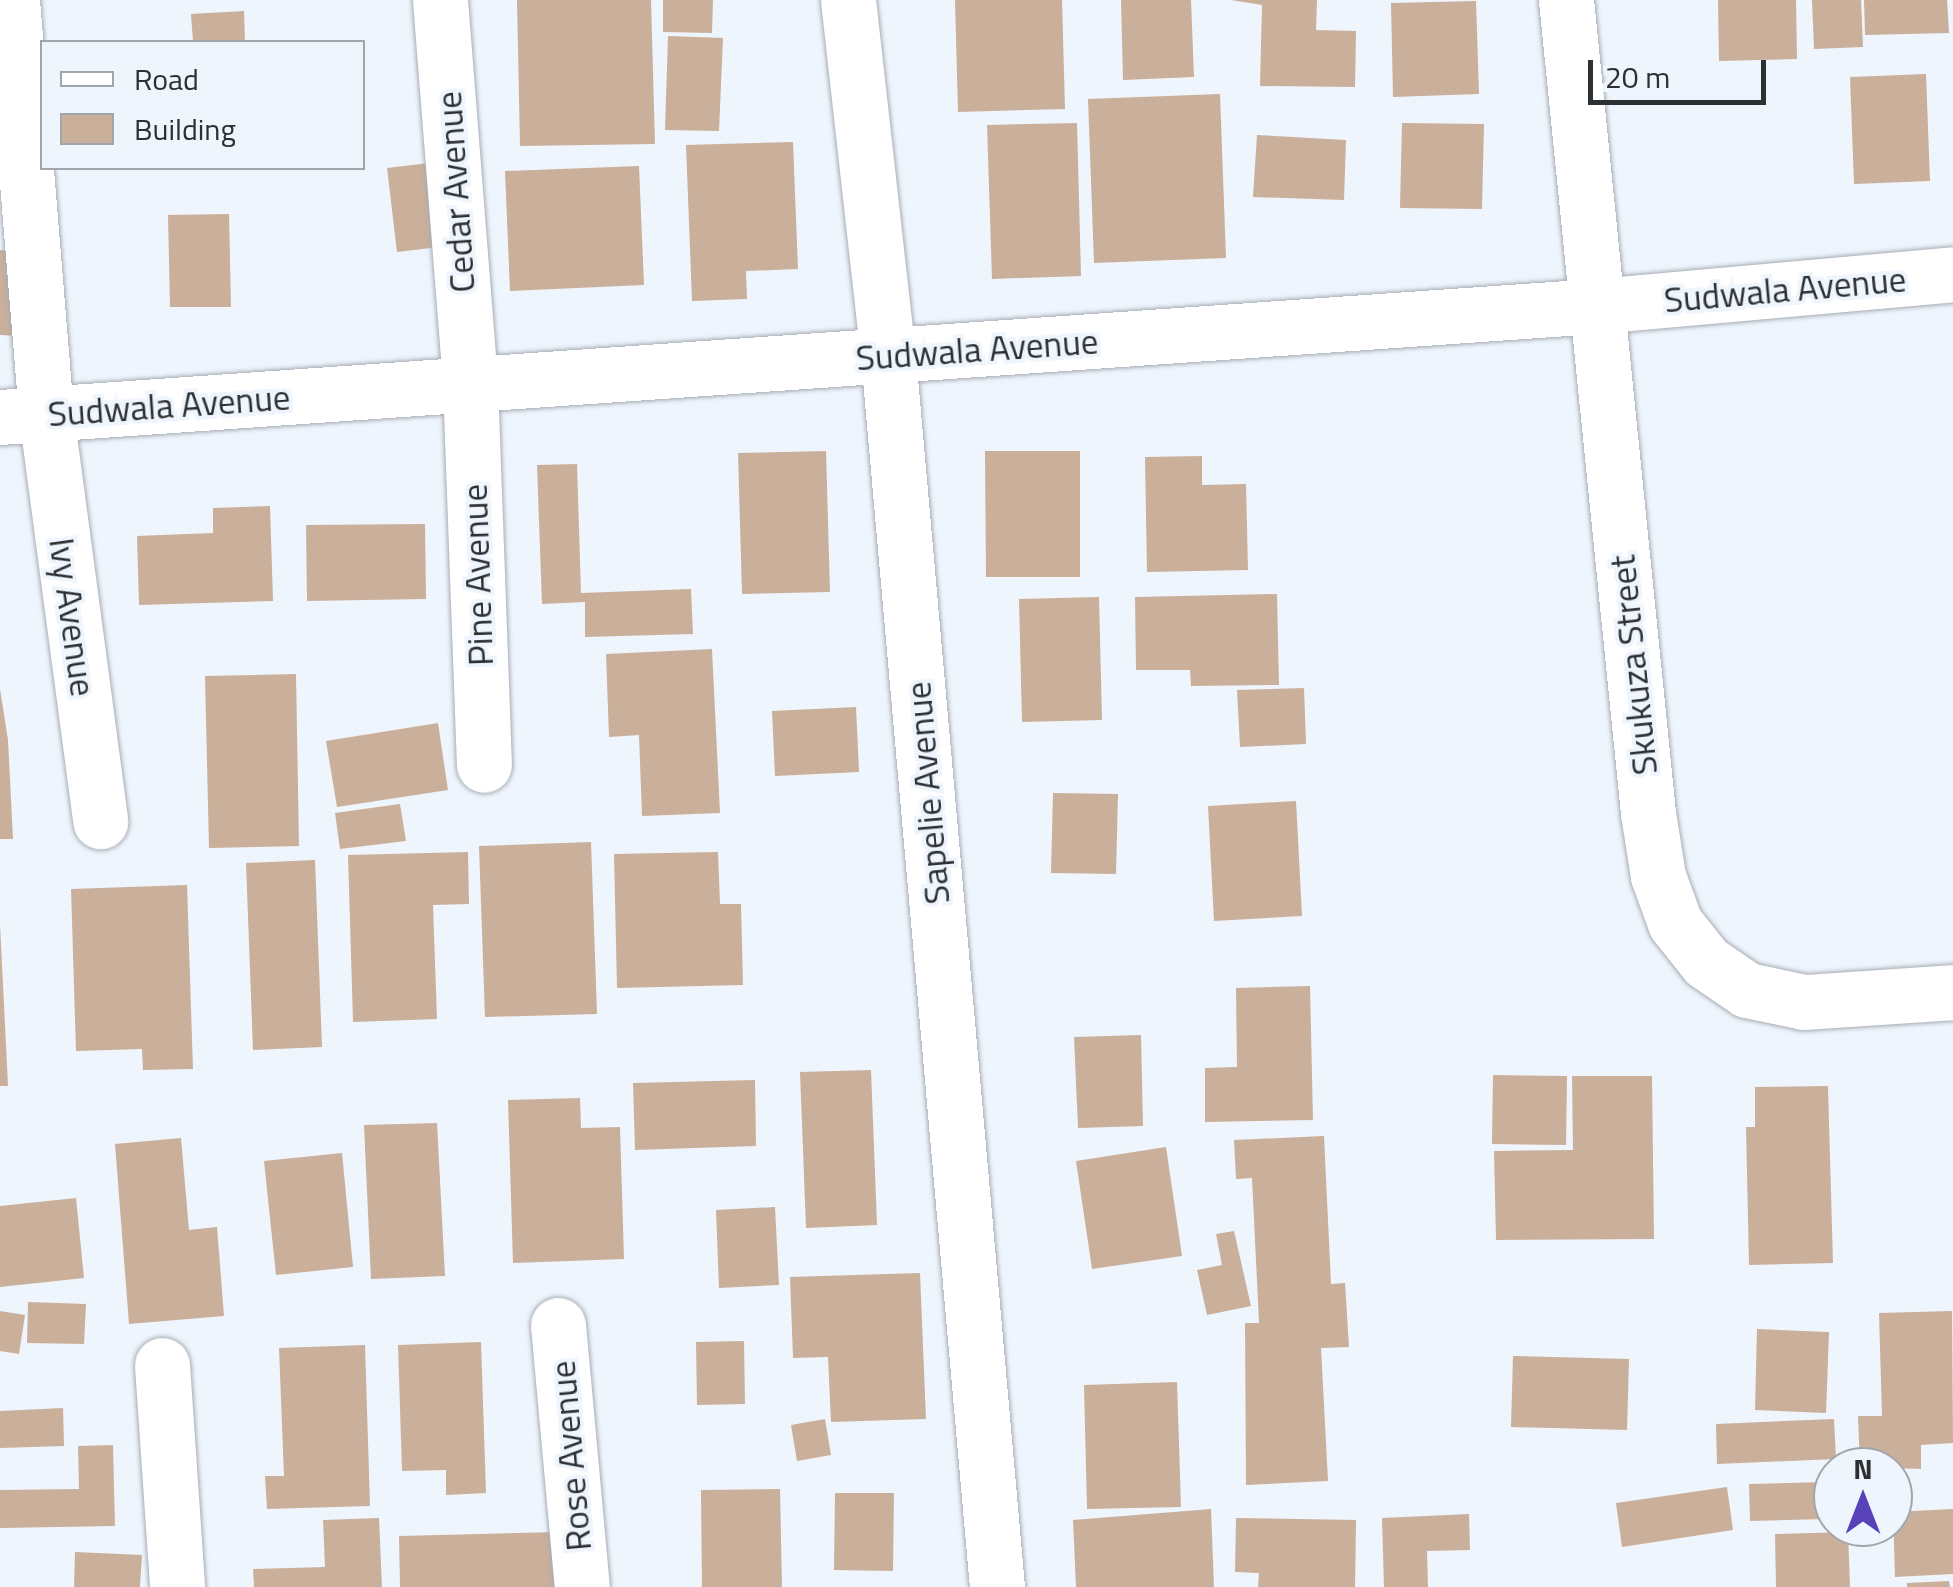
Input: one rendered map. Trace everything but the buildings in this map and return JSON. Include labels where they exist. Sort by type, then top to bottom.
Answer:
[{"type":"street","name":"Ivy Avenue","points":[[12,0],[23,415],[100,821]]},
{"type":"street","name":"Cedar Avenue","points":[[440,0],[470,384]]},
{"type":"street","name":"Sapelie Avenue","points":[[848,0],[888,356],[997,1587]]},
{"type":"street","name":"Skukuza Street","points":[[1566,0],[1658,876],[1675,923],[1706,962],[1746,990],[1804,1002],[1953,992]]},
{"type":"street","name":"Sudwala Avenue","points":[[23,415],[1597,306],[1953,274]]},
{"type":"street","name":"Pine Avenue","points":[[470,384],[484,765]]},
{"type":"street","name":"Rose Avenue","points":[[558,1325],[582,1587]]},
{"type":"street","points":[[162,1365],[177,1587]]}]
